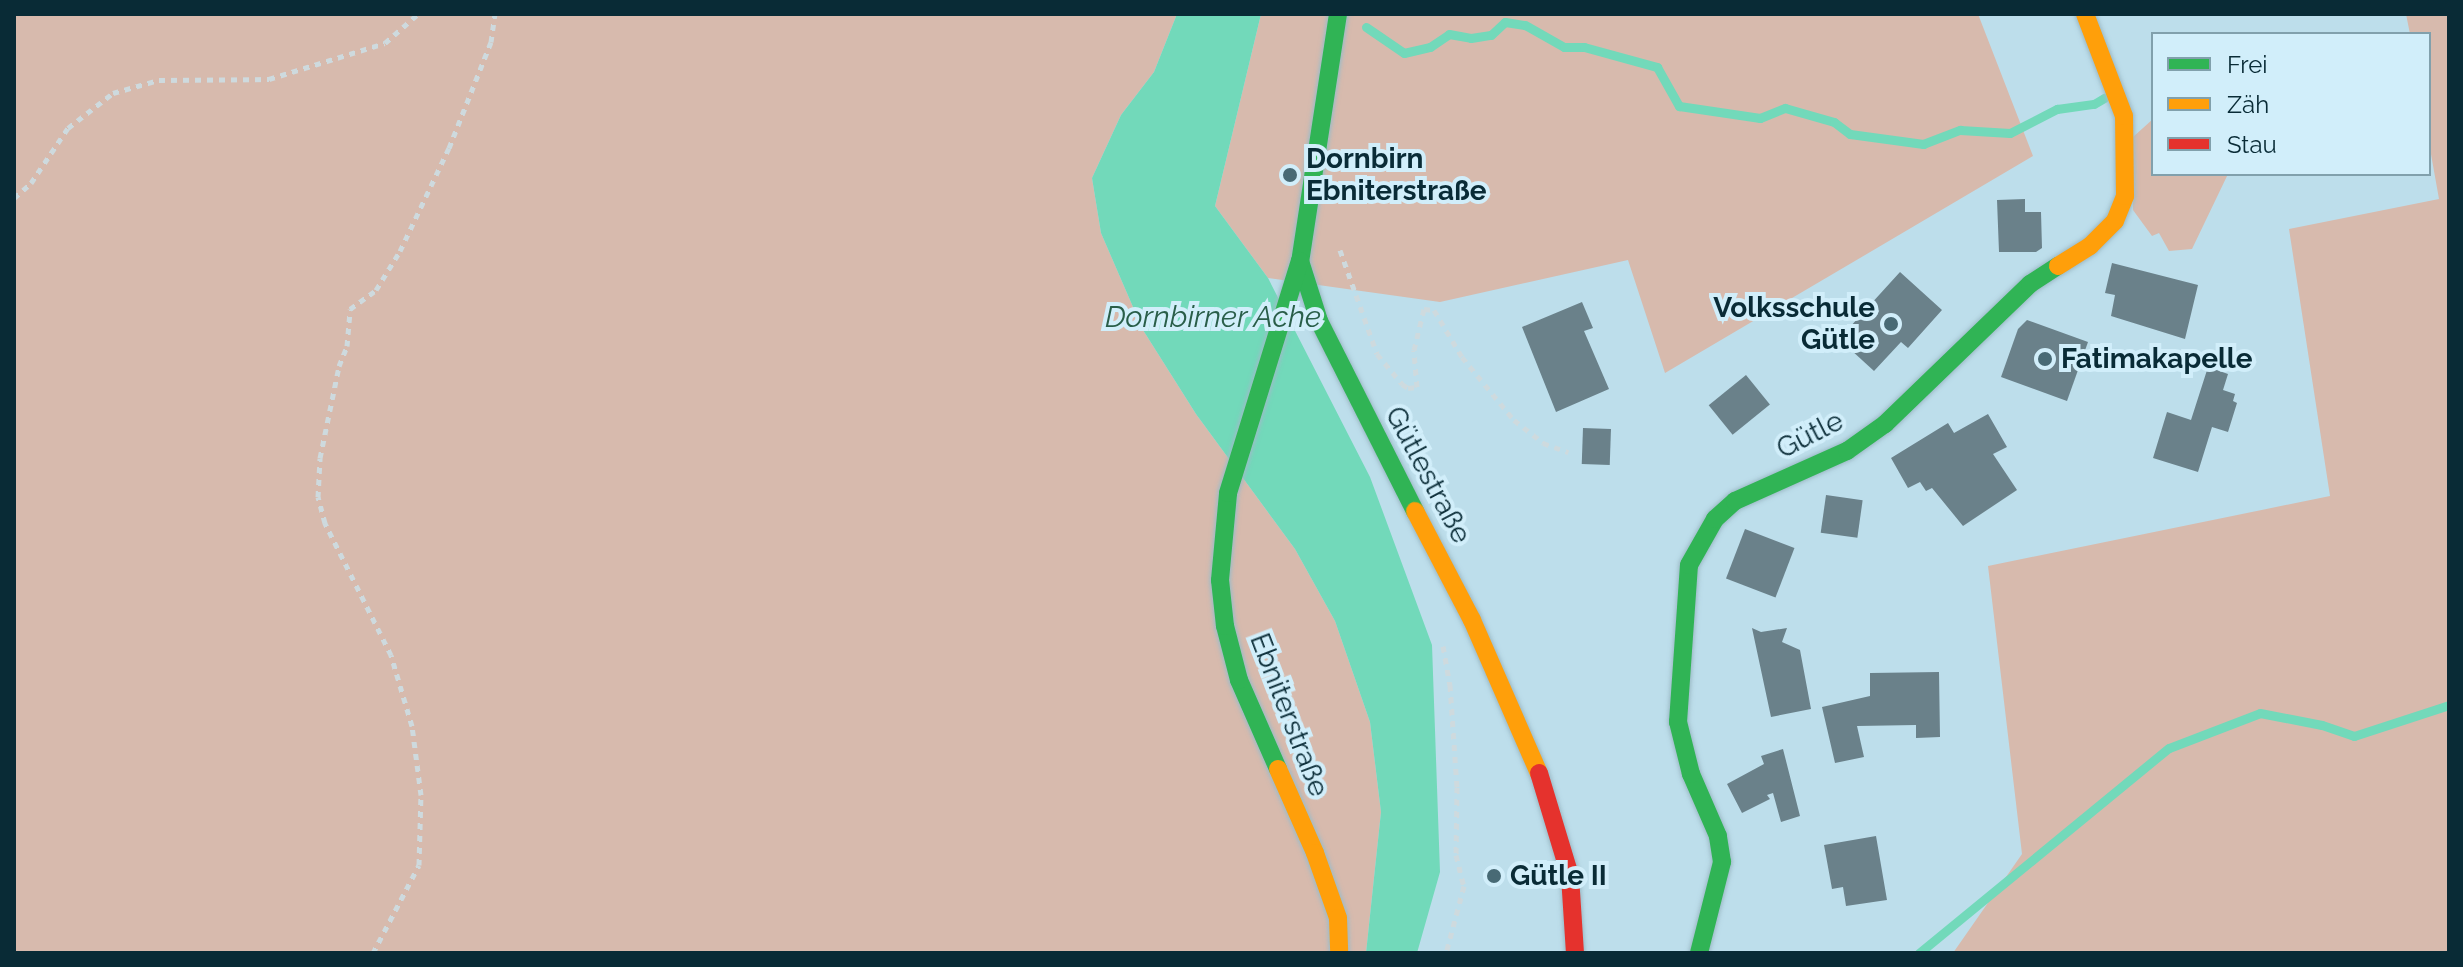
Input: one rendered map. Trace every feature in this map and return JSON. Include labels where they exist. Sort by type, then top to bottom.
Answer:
[{"type":"street","name":"Gütlestraße","points":[[1338,14],[1300,261],[1319,321],[1472,620],[1537,768],[1570,876],[1575,953]]},
{"type":"street","name":"Gütle","points":[[1699,953],[1722,862],[1718,836],[1691,774],[1678,722],[1689,565],[1715,519],[1735,501],[1847,451],[1885,424],[2030,284],[2090,246],[2115,221],[2125,196],[2124,116],[2090,34],[2085,14]]},
{"type":"street","name":"Ebniterstraße","points":[[1300,261],[1228,493],[1220,580],[1225,626],[1239,680],[1315,853],[1338,918],[1339,953]]},
{"type":"path","points":[[14,198],[31,183],[68,128],[113,93],[159,80],[269,79],[385,43],[418,14]]},
{"type":"path","points":[[373,953],[419,865],[421,795],[412,726],[391,655],[325,523],[318,497],[320,458],[339,366],[347,346],[350,309],[376,290],[400,251],[454,135],[491,42],[495,14]]},
{"type":"path","points":[[1337,241],[1377,354],[1402,384],[1417,387],[1414,350],[1424,309],[1434,310],[1462,357],[1514,420],[1543,443],[1568,452]]},
{"type":"path","points":[[1441,639],[1450,685],[1457,787],[1456,855],[1464,886],[1446,953]]},
{"type":"path","points":[[1454,922],[1463,923]]},
{"type":"shaded area","points":[[14,14],[1177,14],[1154,72],[1121,115],[1092,178],[1101,233],[1143,330],[1196,414],[1295,549],[1335,621],[1370,722],[1381,812],[1366,953],[14,953]]},
{"type":"shaded area","points":[[1261,14],[1978,14],[2033,156],[1665,373],[1628,260],[1440,302],[1268,278],[1215,206]]},
{"type":"shaded area","points":[[2406,14],[2449,14],[2449,953],[1953,953],[2022,854],[1988,566],[2330,496],[2289,229],[2439,199],[2431,154],[2431,32],[2410,32]]},
{"type":"shaded area","points":[[2151,121],[2151,176],[2227,176],[2192,249],[2169,251],[2159,233],[2152,236],[2133,210],[2133,137]]},
{"type":"water","name":"Dornbirner Ache","points":[[1177,14],[1261,14],[1215,206],[1268,278],[1370,477],[1432,645],[1440,872],[1417,953],[1366,953],[1381,812],[1370,722],[1335,621],[1295,549],[1196,414],[1143,330],[1101,233],[1092,178],[1121,115],[1154,72]]},
{"type":"building","points":[[2025,199],[2025,212],[2041,212],[2042,248],[2036,252],[1999,252],[1997,200]]},
{"type":"building","points":[[2112,263],[2198,285],[2185,339],[2111,316],[2115,295],[2105,293]]},
{"type":"building","name":"Volksschule Gütle","points":[[1900,272],[1942,310],[1908,348],[1901,342],[1874,371],[1839,339]]},
{"type":"building","points":[[1582,302],[1593,328],[1584,331],[1609,389],[1556,412],[1522,327]]},
{"type":"building","name":"Fatimakapelle","points":[[2027,320],[2088,342],[2067,401],[2001,377],[2018,329]]},
{"type":"building","points":[[2208,367],[2228,374],[2223,390],[2235,394],[2233,401],[2237,403],[2228,432],[2212,427],[2198,472],[2153,458],[2167,412],[2191,420]]},
{"type":"building","points":[[1746,375],[1770,405],[1733,435],[1709,405]]},
{"type":"building","points":[[1988,414],[2007,447],[1993,454],[2017,490],[1963,526],[1932,488],[1926,491],[1920,482],[1908,488],[1891,458],[1948,423],[1954,433]]},
{"type":"building","points":[[1583,428],[1611,429],[1610,465],[1582,464]]},
{"type":"building","points":[[1826,495],[1863,500],[1857,538],[1821,533]]},
{"type":"building","points":[[1745,529],[1794,548],[1775,597],[1726,578]]},
{"type":"building","points":[[1752,628],[1761,632],[1787,628],[1782,642],[1800,650],[1811,709],[1771,717]]},
{"type":"building","points":[[1939,672],[1940,737],[1916,738],[1916,725],[1857,726],[1864,757],[1835,763],[1822,707],[1870,696],[1870,673]]},
{"type":"building","points":[[1783,749],[1800,816],[1781,822],[1773,793],[1767,795],[1770,799],[1742,813],[1727,784],[1764,764],[1761,756]]},
{"type":"building","points":[[1876,836],[1887,900],[1846,906],[1843,887],[1832,889],[1824,845]]},
{"type":"waterway","points":[[1366,27],[1404,53],[1430,47],[1449,34],[1471,38],[1491,35],[1505,22],[1525,25],[1564,47],[1584,47],[1657,67],[1679,106],[1760,118],[1785,108],[1834,122],[1850,134],[1923,144],[1960,130],[2010,133],[2057,109],[2094,104],[2104,98]]},
{"type":"waterway","points":[[1919,953],[2169,748],[2260,713],[2322,725],[2354,736],[2449,705]]},
{"type":"traffic: fast","points":[[1338,14],[1300,261],[1319,321],[1415,511]]},
{"type":"traffic: fast","points":[[1278,769],[1239,680],[1225,626],[1220,580],[1228,493],[1300,261]]},
{"type":"traffic: fast","points":[[1699,953],[1722,862],[1718,836],[1691,774],[1678,722],[1689,565],[1715,519],[1735,501],[1847,451],[1885,424],[2030,284],[2058,266]]},
{"type":"traffic: slow","points":[[2058,266],[2090,246],[2115,221],[2125,196],[2124,116],[2085,14]]},
{"type":"traffic: slow","points":[[1415,511],[1472,620],[1539,773]]},
{"type":"traffic: slow","points":[[1278,769],[1315,853],[1338,918],[1339,953]]},
{"type":"traffic: jam","points":[[1539,773],[1570,876],[1575,953]]},
{"type":"place","name":"Dornbirn Ebniterstraße","points":[[1290,175]]},
{"type":"place","name":"Volksschule Gütle","points":[[1891,324]]},
{"type":"place","name":"Fatimakapelle","points":[[2045,359]]},
{"type":"place","name":"Gütle II","points":[[1494,876]]}]
